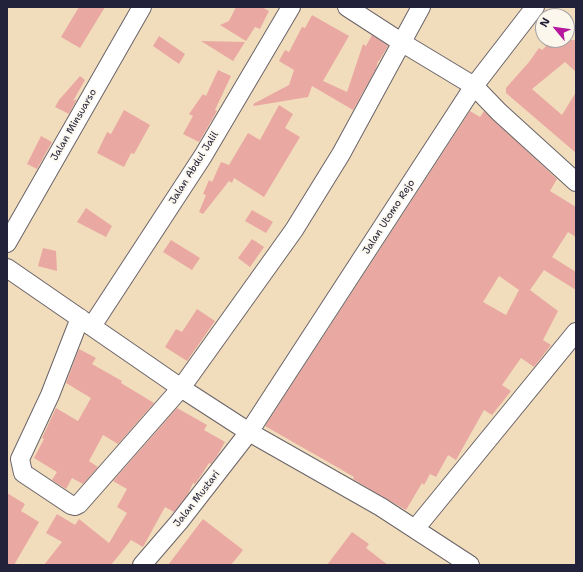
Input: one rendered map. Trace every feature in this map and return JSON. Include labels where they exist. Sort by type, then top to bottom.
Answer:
[{"type":"street","name":"Jalan Minsuarso","points":[[7,243],[142,7]]},
{"type":"street","name":"Jalan Abdul Jalil","points":[[291,7],[203,156],[86,322],[20,459],[23,473],[70,505],[75,506],[79,504],[181,388],[294,230],[341,154],[420,7]]},
{"type":"street","points":[[347,7],[474,86],[499,112],[576,182]]},
{"type":"street","name":"Jalan Utomo Rejo","points":[[249,432],[474,86],[535,7]]},
{"type":"street","points":[[7,268],[181,388],[249,432],[382,507],[470,565]]},
{"type":"street","points":[[415,529],[576,332]]},
{"type":"street","name":"Jalan Mustari","points":[[142,565],[190,509],[249,432]]},
{"type":"building","points":[[79,7],[105,7],[80,48],[61,37]]},
{"type":"building","points":[[236,7],[262,7],[269,11],[260,29],[255,27],[246,41],[220,25],[229,21]]},
{"type":"building","points":[[312,15],[349,36],[323,81],[347,92],[363,44],[366,46],[372,35],[388,46],[378,61],[376,69],[353,110],[312,86],[308,97],[254,106],[253,104],[289,85],[294,70],[279,61],[285,50],[289,52],[302,27],[305,28]]},
{"type":"building","points":[[159,36],[185,54],[179,64],[153,46]]},
{"type":"building","points":[[576,40],[576,72],[565,62],[532,89],[562,115],[576,92],[576,153],[506,93],[506,88],[539,48],[542,50],[544,48],[575,48]]},
{"type":"building","points":[[201,41],[245,42],[233,61]]},
{"type":"building","points":[[218,70],[231,76],[215,110],[217,111],[199,142],[183,134],[193,116],[189,114],[203,94],[206,96]]},
{"type":"building","points":[[80,76],[85,80],[73,101],[77,99],[69,114],[55,107],[59,100]]},
{"type":"building","points":[[279,105],[293,114],[285,128],[300,137],[264,197],[234,178],[232,183],[229,181],[203,214],[199,212],[206,195],[203,194],[209,180],[212,182],[221,162],[229,165],[248,133],[260,140]]},
{"type":"building","points":[[124,110],[150,125],[134,154],[131,153],[124,167],[97,153],[107,132],[111,134]]},
{"type":"building","points":[[470,111],[480,117],[484,111],[557,179],[550,191],[576,207],[576,237],[568,232],[552,257],[576,272],[576,290],[544,270],[530,290],[558,311],[543,340],[551,345],[534,367],[521,358],[502,385],[511,391],[492,415],[484,410],[456,460],[448,455],[436,477],[430,474],[424,485],[422,483],[406,510],[353,479],[354,477],[265,426]],"holes":[[[499,276],[519,290],[506,315],[483,302]]]},
{"type":"building","points":[[41,136],[52,142],[37,169],[27,164]]},
{"type":"building","points":[[86,208],[112,226],[106,237],[77,222]]},
{"type":"building","points":[[252,210],[273,222],[266,233],[245,221]]},
{"type":"building","points":[[252,239],[264,247],[250,267],[238,258]]},
{"type":"building","points":[[171,240],[200,258],[192,270],[163,252]]},
{"type":"building","points":[[43,248],[56,251],[57,271],[38,266]]},
{"type":"building","points":[[197,309],[215,321],[187,361],[165,347],[176,329],[182,332]]},
{"type":"building","points":[[79,349],[96,358],[92,364],[122,381],[121,383],[154,403],[118,444],[103,435],[89,461],[98,467],[83,484],[72,478],[66,489],[52,480],[57,472],[34,458],[44,439],[42,438],[56,408],[78,421],[91,398],[66,383]]},
{"type":"building","points":[[177,408],[207,425],[204,430],[225,442],[217,456],[211,464],[209,463],[195,484],[193,483],[188,494],[174,512],[165,507],[143,547],[131,540],[111,565],[44,565],[62,542],[46,533],[57,514],[75,525],[79,519],[109,543],[127,513],[117,507],[127,489],[113,481]]},
{"type":"building","points":[[7,493],[25,504],[21,511],[39,522],[14,565],[7,565]]},
{"type":"building","points":[[203,519],[243,550],[231,565],[168,565]]},
{"type":"building","points":[[352,532],[369,544],[366,548],[388,565],[327,565]]}]
